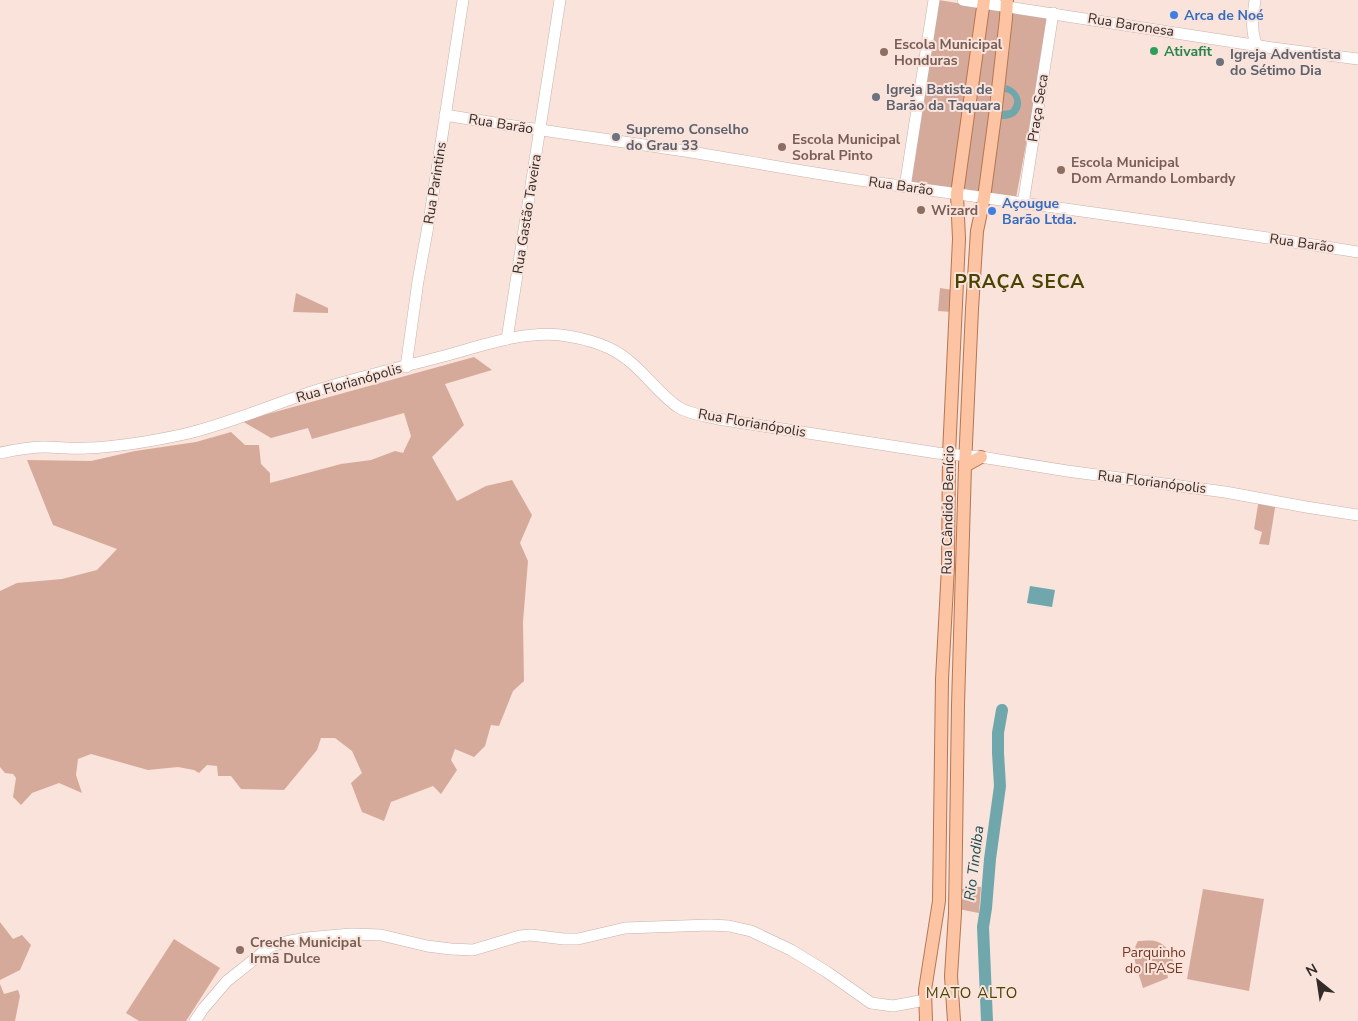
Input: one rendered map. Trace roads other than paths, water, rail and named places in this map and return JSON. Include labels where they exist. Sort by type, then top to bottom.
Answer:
[{"type":"main road","name":"Rua Cândido Benício","points":[[926,1021],[925,1000],[939,901],[942,679],[948,567],[949,454],[959,247],[957,194],[984,2]]},
{"type":"main road","name":"Rua Cândido Benício","points":[[954,1021],[951,976],[955,894],[958,705],[965,461],[976,244],[995,116],[1007,3]]},
{"type":"main road","points":[[965,461],[981,458]]},
{"type":"street","name":"Rua Parintins","points":[[406,366],[463,0]]},
{"type":"street","name":"Rua Gastão Taveira","points":[[508,339],[560,0]]},
{"type":"street","points":[[905,187],[934,0]]},
{"type":"street","name":"Rua Baronesa","points":[[963,0],[1007,3],[1053,13],[1257,46],[1358,59]]},
{"type":"street","points":[[1255,0],[1252,24],[1253,36],[1257,46]]},
{"type":"street","name":"Praça Seca","points":[[1022,204],[1053,13]]},
{"type":"street","points":[[1236,42],[1246,34],[1252,24]]},
{"type":"street","name":"Rua Barão","points":[[445,115],[905,187],[1106,214],[1358,252]]},
{"type":"street","name":"Rua Florianópolis","points":[[0,453],[44,447],[106,447],[146,442],[185,434],[256,412],[334,384],[508,339],[560,335],[596,343],[627,359],[664,396],[678,407],[691,413],[718,420],[949,454],[965,461]]},
{"type":"street","name":"Rua Florianópolis","points":[[981,458],[1138,482],[1170,484],[1225,492],[1358,515]]},
{"type":"street","points":[[195,1021],[228,981],[271,946],[306,938],[351,934],[381,935],[427,946],[473,950],[520,936],[531,935],[578,939],[625,928],[729,926],[751,931],[792,950],[871,1003],[893,1006],[925,1000]]},
{"type":"water","points":[[1006,85],[1018,93],[1021,104],[1020,110],[1016,115],[1011,118],[1001,119],[1002,111],[1010,110],[1014,105],[1013,97],[1005,92]]},
{"type":"water","points":[[1030,586],[1055,590],[1052,607],[1027,603]]},
{"type":"waterway","name":"Rio Tindiba","points":[[987,1021],[983,927],[1000,786],[998,733],[1002,710]]},
{"type":"place","name":"Arca de Noé","points":[[1174,15]]},
{"type":"place","name":"Ativafit","points":[[1154,51]]},
{"type":"place","name":"Escola Municipal Honduras","points":[[884,52]]},
{"type":"place","name":"Igreja Adventista do Sétimo Dia","points":[[1220,62]]},
{"type":"place","name":"Igreja Batista de Barão da Taquara","points":[[876,97]]},
{"type":"place","name":"Supremo Conselho do Grau 33","points":[[616,137]]},
{"type":"place","name":"Escola Municipal Sobral Pinto","points":[[782,147]]},
{"type":"place","name":"Escola Municipal Dom Armando Lombardy","points":[[1061,170]]},
{"type":"place","name":"Wizard","points":[[921,210]]},
{"type":"place","name":"Açougue Barão Ltda.","points":[[992,211]]},
{"type":"place","name":"Creche Municipal Irmã Dulce","points":[[240,950]]},
{"type":"district","name":"PRAÇA SECA","points":[[1020,282]]},
{"type":"district","name":"MATO ALTO","points":[[972,993]]},
{"type":"park label","name":"Parquinho do IPASE","points":[[1154,960]]}]
